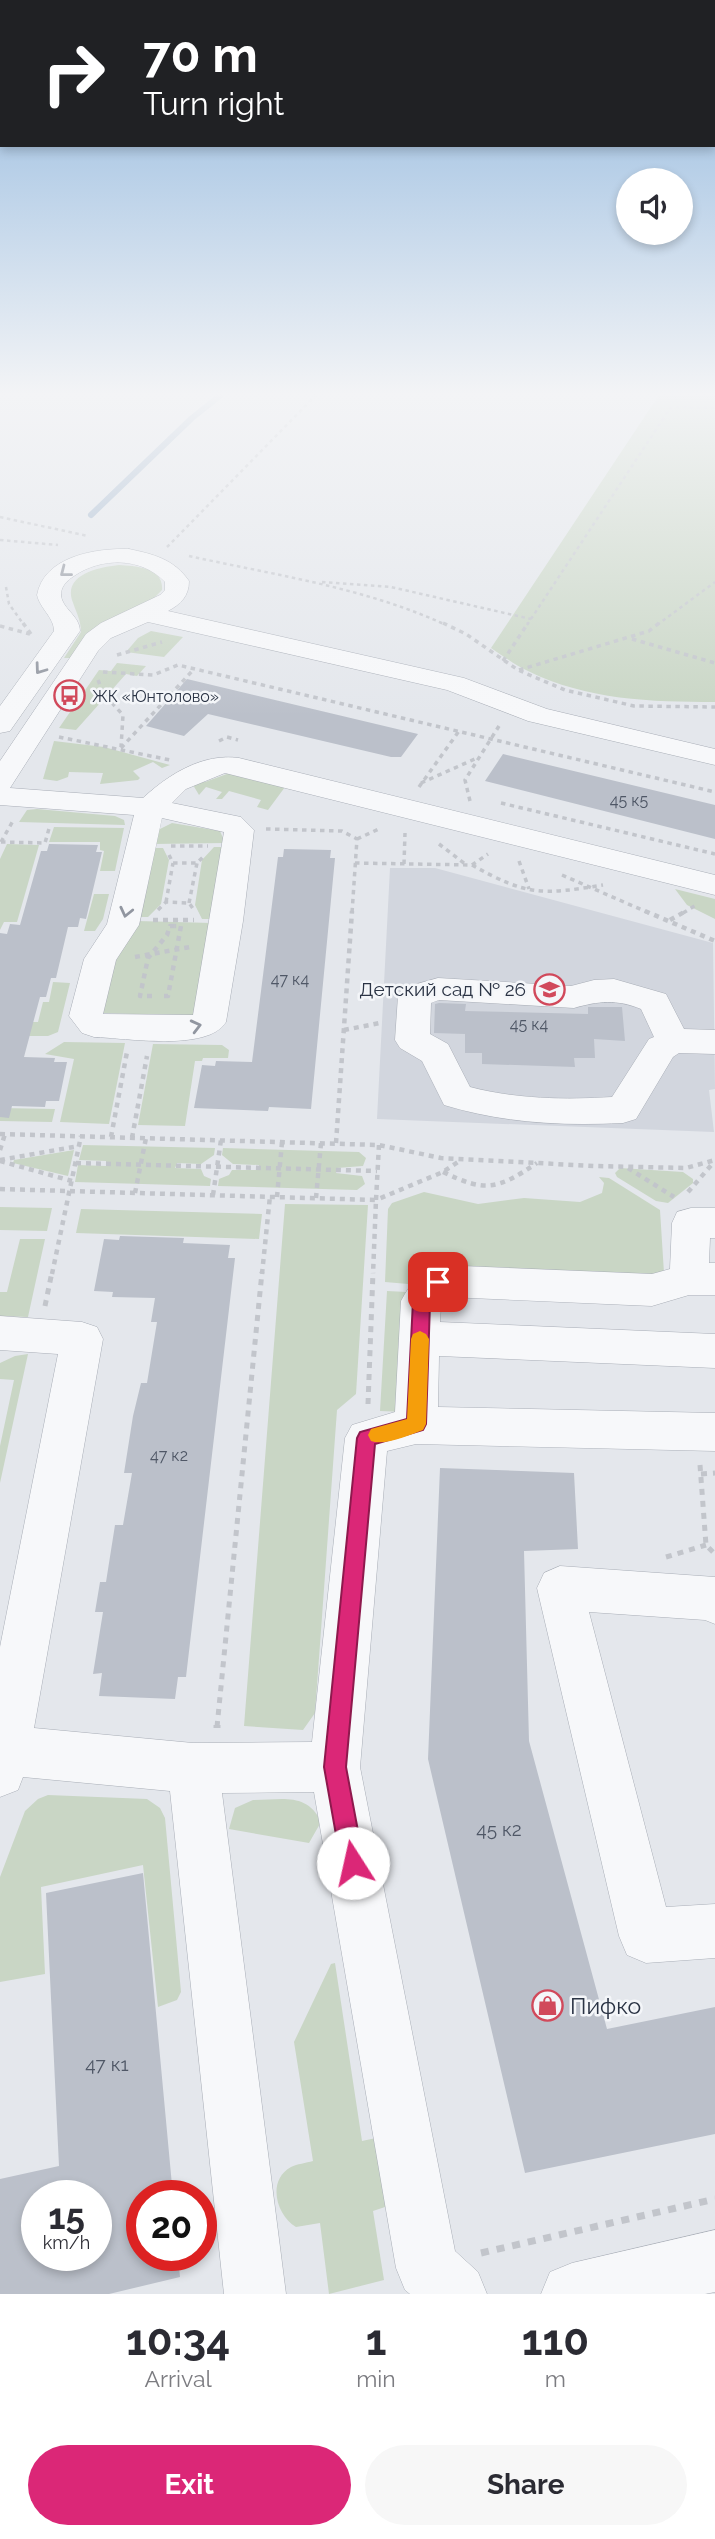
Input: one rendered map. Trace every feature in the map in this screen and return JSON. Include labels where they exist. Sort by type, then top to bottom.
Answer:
[{"type":"street","points":[[0,725],[67,631],[66,619],[52,604],[49,592],[52,583],[68,569],[85,560],[105,557],[135,558],[156,563],[172,574],[177,580],[177,588],[164,604],[147,614],[104,631],[99,636],[0,782]]},
{"type":"street","points":[[147,614],[455,684],[538,715],[715,757]]},
{"type":"street","points":[[8,807],[150,807],[231,823],[248,838],[222,948],[209,1022],[191,1029],[94,1025],[86,1016],[100,959],[123,925],[150,807],[176,783],[222,764],[239,766],[707,894]]},
{"type":"street","points":[[673,1041],[654,1002],[632,992],[587,990],[574,996],[438,989],[415,996],[412,1040],[436,1053],[457,1096],[484,1104],[575,1112],[623,1111],[662,1048],[673,1041],[715,1042]]},
{"type":"street","points":[[416,1424],[421,1301],[438,1282],[652,1290],[702,1279],[691,1223],[715,1223]]},
{"type":"street","points":[[0,1333],[82,1339],[3,1757],[205,1755],[335,1767]]},
{"type":"street","points":[[420,1338],[715,1351]]},
{"type":"street","points":[[442,2282],[335,1767],[367,1438],[416,1424],[705,1454]]},
{"type":"street","points":[[715,1602],[715,1599],[560,1588],[646,1936],[715,1931]]},
{"type":"street","points":[[205,1755],[255,2294]]},
{"type":"street","points":[[572,2294],[715,2260]]},
{"type":"path","points":[[211,502],[163,551],[310,582],[410,608],[466,634],[518,670],[565,690],[634,706],[715,707]]},
{"type":"path","points":[[503,661],[608,502]]},
{"type":"path","points":[[0,517],[97,537]]},
{"type":"path","points":[[310,582],[391,587],[531,619]]},
{"type":"path","points":[[518,670],[534,663],[649,631],[714,583]]},
{"type":"path","points":[[0,626],[31,634],[9,604],[6,587]]},
{"type":"path","points":[[107,659],[205,628]]},
{"type":"path","points":[[631,638],[715,663]]},
{"type":"path","points":[[95,673],[115,671],[153,675],[178,665],[715,792]]},
{"type":"path","points":[[95,673],[101,666]]},
{"type":"path","points":[[95,673],[103,692],[122,715],[121,748],[194,669]]},
{"type":"path","points":[[459,731],[421,784],[480,757]]},
{"type":"path","points":[[470,796],[465,780],[491,738]]},
{"type":"path","points":[[497,802],[715,854]]},
{"type":"path","points":[[8,807],[0,843],[45,843],[51,825]]},
{"type":"path","points":[[357,839],[382,828]]},
{"type":"path","points":[[248,838],[342,831],[357,839]]},
{"type":"path","points":[[404,863],[405,832]]},
{"type":"path","points":[[337,1143],[357,839]]},
{"type":"path","points":[[433,839],[466,865]]},
{"type":"path","points":[[164,846],[213,846],[197,863],[189,903],[200,920],[175,923],[149,920],[166,902],[173,863],[164,846]]},
{"type":"path","points":[[472,865],[492,851]]},
{"type":"path","points":[[515,851],[530,890]]},
{"type":"path","points":[[173,863],[197,863]]},
{"type":"path","points":[[355,863],[472,865],[502,883],[530,890],[562,893],[589,887]]},
{"type":"path","points":[[669,920],[707,894]]},
{"type":"path","points":[[166,902],[189,903]]},
{"type":"path","points":[[175,923],[181,926],[169,996],[139,996],[148,958],[167,936],[170,926],[175,923]]},
{"type":"path","points":[[148,958],[177,947],[222,948]]},
{"type":"path","points":[[111,1137],[129,1041]]},
{"type":"path","points":[[132,1138],[147,1055]]},
{"type":"path","points":[[0,1150],[2,1134],[379,1145],[441,1158],[626,1167],[686,1168],[715,1161]]},
{"type":"path","points":[[44,1308],[81,1136]]},
{"type":"path","points":[[135,1193],[146,1138]]},
{"type":"path","points":[[213,1195],[220,1140]]},
{"type":"path","points":[[205,1755],[273,1196],[282,1142]]},
{"type":"path","points":[[316,1198],[321,1143]]},
{"type":"path","points":[[367,1438],[379,1145]]},
{"type":"path","points":[[0,1160],[79,1146]]},
{"type":"path","points":[[0,1189],[376,1200],[443,1172],[462,1158]]},
{"type":"path","points":[[0,1160],[72,1181]]},
{"type":"path","points":[[626,1167],[681,1201],[715,1161]]},
{"type":"path","points":[[76,1163],[377,1171]]},
{"type":"path","points":[[443,1172],[469,1185],[500,1188],[538,1163]]},
{"type":"path","points":[[705,1454],[715,1473]]},
{"type":"path","points":[[705,1454],[706,1545],[715,1554]]},
{"type":"path","points":[[442,2282],[462,2257],[715,2199]]},
{"type":"shaded area","name":"Детский сад № 26","points":[[390,868],[435,868],[713,943],[715,1089],[709,1090],[714,1132],[377,1119]]},
{"type":"green space","points":[[588,502],[715,502],[715,702],[643,700],[596,694],[550,681],[491,648]]},
{"type":"green space","points":[[119,565],[140,567],[153,572],[161,582],[162,590],[150,602],[70,658],[64,658],[81,632],[72,600],[73,584],[78,578],[94,570]]},
{"type":"green space","points":[[151,631],[183,637],[164,657],[126,652],[138,638]]},
{"type":"green space","points":[[117,663],[146,666],[137,676],[126,674],[76,730],[59,728],[99,670],[111,671]]},
{"type":"green space","points":[[54,741],[104,747],[170,765],[162,768],[153,762],[133,771],[140,778],[138,780],[100,784],[103,773],[69,772],[68,777],[57,781],[43,779]]},
{"type":"green space","points":[[235,771],[288,783],[268,810],[257,807],[261,800],[229,791],[222,799],[216,799],[222,792],[206,787],[199,795],[193,785],[198,776],[205,782]]},
{"type":"green space","points":[[27,810],[115,816],[124,820],[125,825],[19,822]]},
{"type":"green space","points":[[172,823],[220,831],[225,843],[153,844],[158,830]]},
{"type":"green space","points":[[54,827],[124,828],[115,871],[100,871],[104,851],[100,850],[100,842],[49,842]]},
{"type":"green space","points":[[7,844],[39,845],[17,922],[4,922],[0,930],[0,859]]},
{"type":"green space","points":[[214,847],[224,847],[213,919],[202,919],[195,905],[202,860]]},
{"type":"green space","points":[[153,848],[163,848],[169,860],[161,904],[148,917],[138,917]]},
{"type":"green space","points":[[675,889],[715,899],[715,919],[687,905]]},
{"type":"green space","points":[[94,894],[109,894],[103,919],[95,931],[84,931]]},
{"type":"green space","points":[[137,921],[212,923],[196,1016],[102,1013],[113,958]]},
{"type":"green space","points":[[53,982],[70,983],[58,1032],[48,1036],[25,1036],[29,1022],[38,1022],[43,1002],[49,1002]]},
{"type":"green space","points":[[64,1042],[125,1043],[109,1124],[60,1122],[74,1059],[45,1054]]},
{"type":"green space","points":[[153,1044],[222,1045],[229,1050],[228,1058],[203,1058],[202,1061],[195,1061],[185,1126],[138,1125]]},
{"type":"green space","points":[[0,1108],[55,1109],[52,1122],[0,1121]]},
{"type":"green space","points":[[83,1145],[215,1148],[214,1155],[201,1164],[177,1163],[175,1168],[201,1169],[204,1176],[211,1179],[210,1186],[75,1182],[78,1165],[106,1166],[106,1161],[79,1160]]},
{"type":"green space","points":[[223,1148],[359,1152],[366,1158],[363,1166],[337,1168],[336,1173],[362,1176],[365,1184],[357,1190],[218,1186],[219,1179],[229,1175],[232,1170],[259,1170],[259,1165],[233,1164],[222,1155]]},
{"type":"green space","points":[[74,1150],[68,1176],[13,1163],[14,1160]]},
{"type":"green space","points":[[620,1168],[683,1172],[693,1179],[693,1183],[668,1203],[656,1201],[617,1177],[615,1173]]},
{"type":"green space","points":[[599,1177],[609,1178],[660,1210],[664,1273],[655,1275],[409,1264],[408,1284],[385,1282],[388,1209],[392,1203],[424,1192],[478,1204],[524,1198],[580,1202],[602,1193],[604,1183]]},
{"type":"green space","points":[[285,1204],[368,1205],[356,1394],[337,1410],[315,1713],[303,1730],[244,1726]]},
{"type":"green space","points":[[0,1207],[52,1208],[47,1231],[0,1230]]},
{"type":"green space","points":[[81,1209],[262,1214],[259,1239],[76,1233]]},
{"type":"green space","points":[[20,1239],[45,1239],[28,1317],[0,1316],[0,1292],[7,1292]]},
{"type":"green space","points":[[387,1291],[407,1292],[404,1412],[380,1411]]},
{"type":"green space","points":[[28,1354],[0,1483],[0,1446],[14,1380],[0,1379],[0,1363]]},
{"type":"green space","points":[[48,1795],[147,1799],[160,1808],[165,1818],[181,1992],[177,2000],[158,2007],[143,1865],[41,1887],[45,1974],[0,1982],[0,1877],[25,1811],[38,1799]]},
{"type":"green space","points":[[284,1799],[301,1802],[315,1812],[321,1822],[309,1843],[229,1829],[235,1808],[253,1800]]},
{"type":"green space","points":[[335,1963],[362,2141],[376,2138],[391,2205],[373,2211],[384,2280],[329,2294],[320,2223],[296,2227],[289,2222],[279,2207],[277,2189],[283,2173],[291,2167],[313,2161],[294,2042],[331,1964]]},
{"type":"building","points":[[187,679],[418,734],[401,757],[391,757],[208,714],[184,736],[146,726]]},
{"type":"building","points":[[503,754],[715,805],[715,839],[485,781]]},
{"type":"building","points":[[49,844],[98,845],[96,852],[102,852],[86,919],[80,918],[78,927],[68,927],[56,978],[51,978],[46,997],[40,997],[24,1057],[55,1058],[54,1062],[67,1062],[59,1101],[46,1101],[45,1107],[12,1106],[9,1118],[0,1117],[0,933],[7,934],[10,924],[20,925],[41,851],[47,851]]},
{"type":"building","points":[[284,849],[331,850],[330,858],[335,858],[311,1109],[269,1107],[268,1111],[194,1108],[202,1065],[215,1066],[216,1061],[252,1062],[278,857],[283,857]]},
{"type":"building","points":[[435,1004],[466,1004],[465,1011],[588,1014],[588,1007],[622,1007],[625,1041],[594,1039],[595,1058],[574,1058],[575,1067],[482,1064],[482,1053],[465,1053],[465,1034],[434,1033]]},
{"type":"building","points":[[120,1236],[184,1238],[183,1243],[230,1245],[228,1258],[235,1258],[186,1677],[178,1677],[175,1699],[99,1696],[102,1673],[93,1674],[103,1612],[95,1612],[100,1582],[106,1582],[115,1525],[123,1525],[132,1473],[124,1473],[133,1416],[141,1383],[147,1383],[157,1322],[151,1322],[155,1298],[112,1297],[113,1292],[94,1291],[104,1239],[119,1240]]},
{"type":"building","points":[[440,1468],[574,1473],[578,1549],[524,1551],[529,1741],[607,2029],[715,2007],[715,2134],[525,2173],[428,1759]]},
{"type":"building","points":[[143,1873],[172,2180],[126,2180],[126,2271],[179,2271],[180,2277],[109,2294],[0,2294],[0,2179],[59,2166],[46,1893]]},
{"type":"waterway","points":[[91,515],[104,502]]},
{"type":"slow traffic","points":[[378,1435],[416,1424],[420,1339]]},
{"type":"place","name":"ЖК «Юнтолово»","points":[[69,696]]},
{"type":"place","name":"Детский сад № 26","points":[[549,989]]},
{"type":"place","name":"Пифко","points":[[547,2005]]},
{"type":"route","points":[[353,1863],[335,1767],[367,1438],[416,1424],[421,1301],[438,1282]]}]
